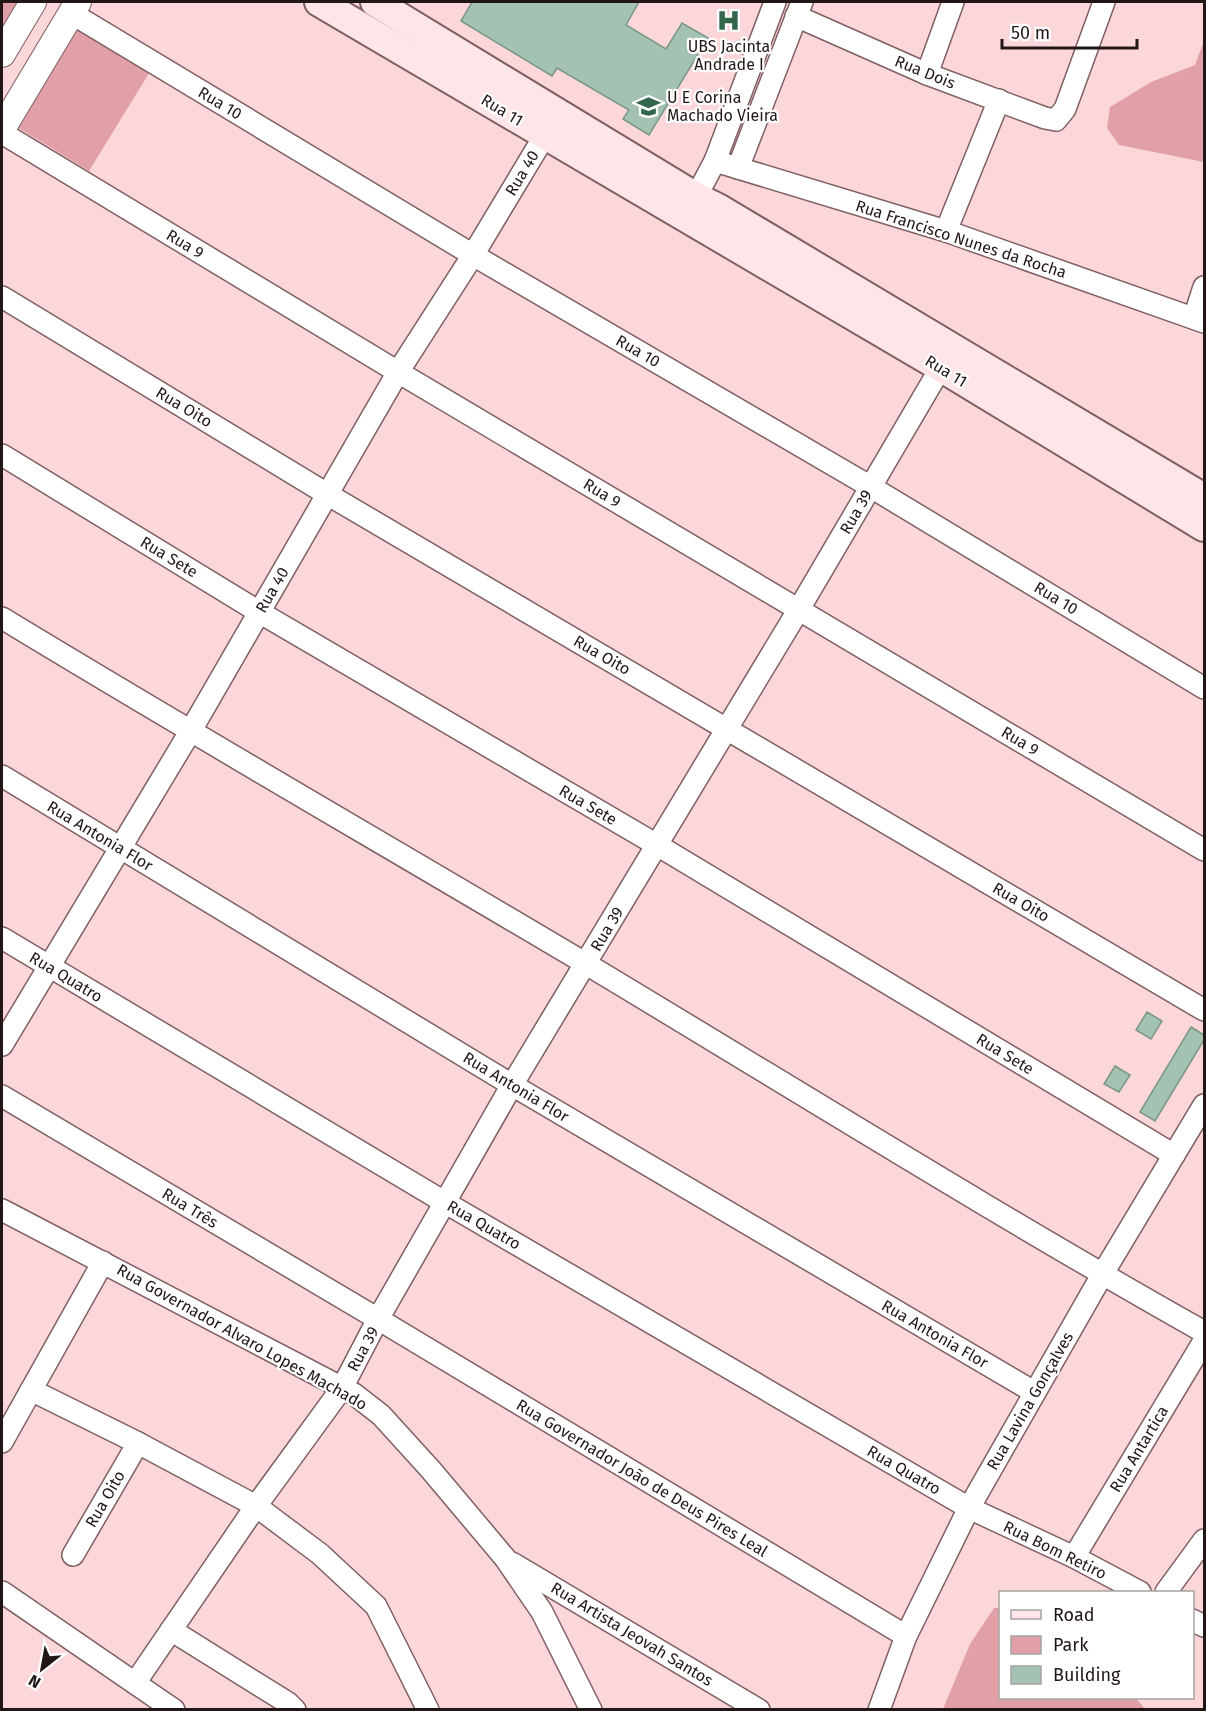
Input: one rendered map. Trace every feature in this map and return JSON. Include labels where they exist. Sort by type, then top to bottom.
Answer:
[{"type":"main road","name":"Rua 11","points":[[319,2],[545,135],[691,207],[718,208],[1204,527]]},
{"type":"main road","name":"Rua 11","points":[[375,2],[691,207]]},
{"type":"main road","name":"Rua 11","points":[[947,358],[1204,498]]},
{"type":"street","points":[[2,54],[33,2]]},
{"type":"street","points":[[691,207],[715,161],[775,2]]},
{"type":"street","points":[[927,74],[953,2]]},
{"type":"street","name":"Rua Dois","points":[[799,9],[927,74],[1045,118],[1056,120],[1065,109],[1104,2]]},
{"type":"street","name":"Rua 10","points":[[2,131],[74,7],[473,255],[871,487],[1204,688]]},
{"type":"street","points":[[738,168],[799,9]]},
{"type":"street","points":[[946,231],[999,100]]},
{"type":"street","name":"Rua 9","points":[[2,131],[398,372],[1204,850]]},
{"type":"street","name":"Rua 40","points":[[2,1045],[47,966],[190,732],[398,372],[473,255],[545,135]]},
{"type":"street","name":"Rua Francisco Nunes da Rocha","points":[[715,161],[946,231],[1199,320]]},
{"type":"street","points":[[1199,320],[1204,286]]},
{"type":"street","name":"Rua Oito","points":[[2,297],[327,494],[1204,1010]]},
{"type":"street","name":"Rua 39","points":[[135,1683],[256,1506],[342,1388],[378,1319],[512,1085],[799,609],[947,358]]},
{"type":"street","name":"Rua Sete","points":[[2,455],[259,612],[657,845],[1174,1155]]},
{"type":"street","points":[[2,618],[190,732],[585,964],[1102,1275],[1204,1332]]},
{"type":"street","name":"Rua Antonia Flor","points":[[2,776],[512,1085],[1034,1392]]},
{"type":"street","name":"Rua Quatro","points":[[2,938],[446,1203],[969,1508]]},
{"type":"street","name":"Rua Três","points":[[2,1096],[378,1319]]},
{"type":"street","name":"Rua Lavina Gonçalves","points":[[879,1710],[906,1636],[969,1508],[1102,1275],[1204,1105]]},
{"type":"street","name":"Rua Governador Alvaro Lopes Machado","points":[[2,1210],[354,1394],[381,1415],[505,1558],[542,1612],[591,1710]]},
{"type":"street","points":[[2,1442],[103,1262]]},
{"type":"street","name":"Rua Governador João de Deus Pires Leal","points":[[378,1319],[906,1636]]},
{"type":"street","name":"Rua Antartica","points":[[1074,1557],[1204,1341]]},
{"type":"street","points":[[31,1390],[138,1443],[256,1506],[320,1554],[376,1606],[428,1710]]},
{"type":"street","name":"Rua Oito","points":[[72,1555],[138,1443]]},
{"type":"street","name":"Rua Bom Retiro","points":[[969,1508],[1074,1557],[1136,1591]]},
{"type":"street","points":[[1167,1591],[1204,1540]]},
{"type":"street","name":"Rua Artista Jeovah Santos","points":[[505,1558],[759,1710]]},
{"type":"street","points":[[2,1592],[174,1710]]},
{"type":"street","points":[[171,1630],[288,1703],[295,1710]]},
{"type":"green space","points":[[2,2],[23,2],[2,36]]},
{"type":"green space","points":[[79,26],[151,70],[89,171],[17,127]]},
{"type":"green space","points":[[1204,41],[1204,162],[1119,145],[1107,128],[1110,107],[1151,82],[1195,65]]},
{"type":"green space","points":[[994,1608],[999,1608],[999,1699],[1137,1699],[1145,1709],[943,1709],[970,1644]]},
{"type":"building","points":[[472,2],[639,2],[626,25],[666,49],[682,23],[708,38],[649,135],[623,119],[629,110],[557,68],[552,76],[461,21]]},
{"type":"building","points":[[1147,1012],[1162,1021],[1151,1039],[1136,1030]]},
{"type":"building","points":[[1191,1027],[1204,1035],[1204,1040],[1155,1121],[1140,1112]]},
{"type":"building","points":[[1115,1066],[1130,1075],[1119,1092],[1104,1084]]},
{"type":"place","name":"UBS Jacinta Andrade I","points":[[729,21]]},
{"type":"place","name":"U E Corina Machado Vieira","points":[[649,106]]}]
